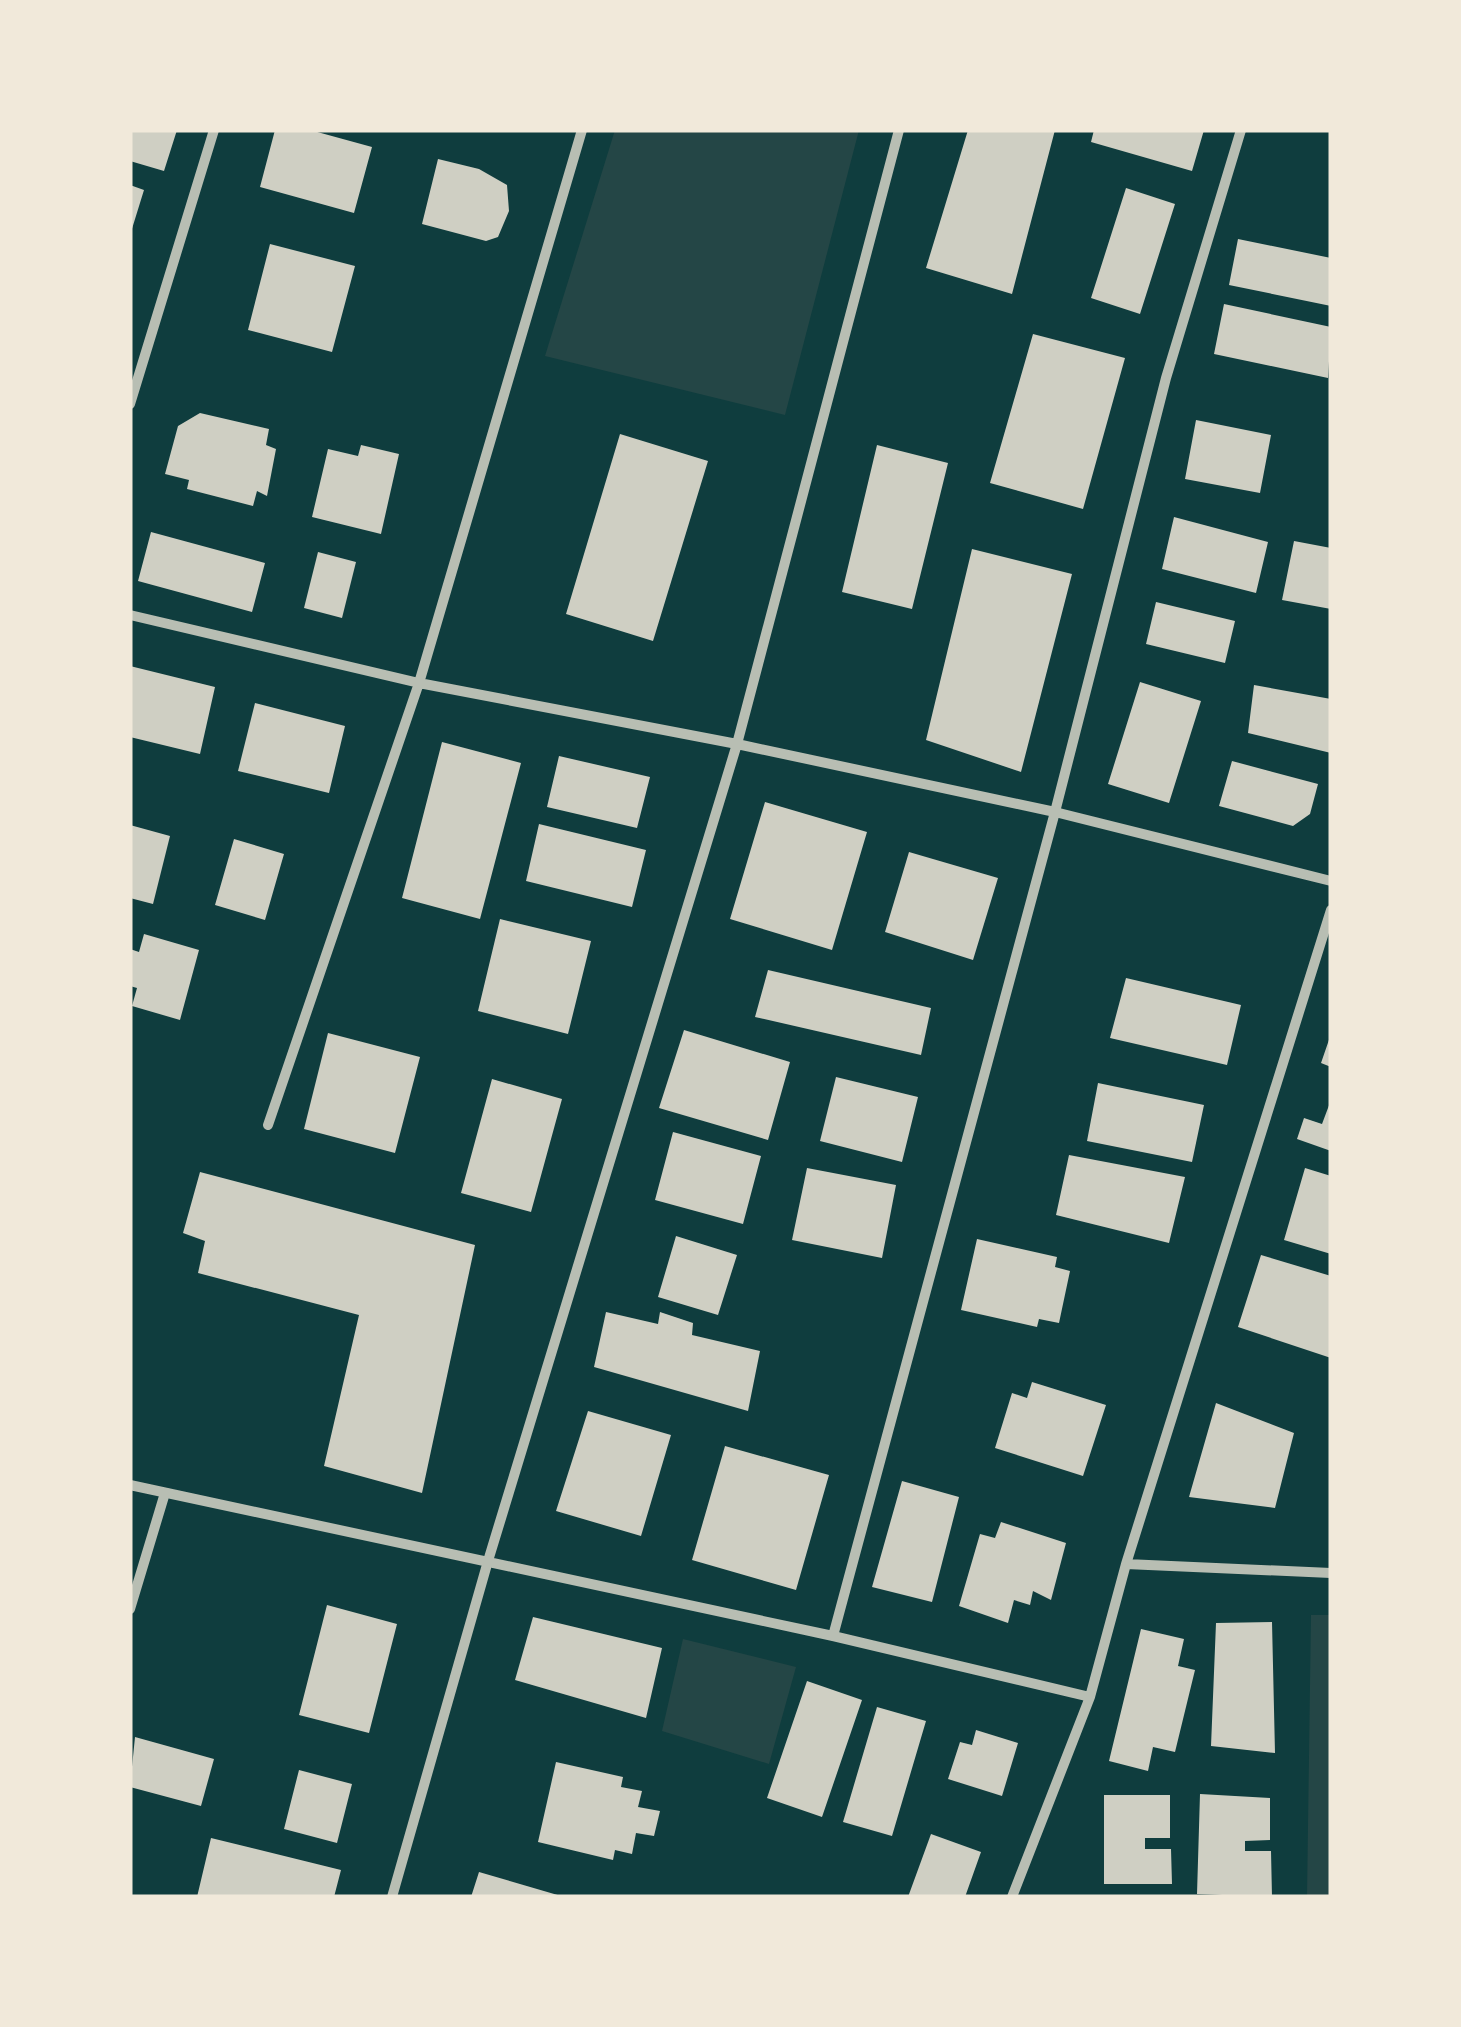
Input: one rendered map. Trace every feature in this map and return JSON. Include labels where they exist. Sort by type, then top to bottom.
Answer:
[{"type":"street","points":[[130,404],[214,130]]},
{"type":"street","points":[[268,1124],[419,683],[582,130]]},
{"type":"street","points":[[392,1897],[488,1560],[738,744],[899,130]]},
{"type":"street","points":[[833,1636],[1056,812],[1166,378],[1241,130]]},
{"type":"street","points":[[130,616],[419,683],[738,744],[1056,812],[1331,881]]},
{"type":"street","points":[[1012,1897],[1090,1697],[1126,1564],[1331,910]]},
{"type":"street","points":[[130,1486],[488,1560],[1090,1697]]},
{"type":"street","points":[[130,1610],[164,1493]]},
{"type":"street","points":[[1126,1564],[1331,1573]]},
{"type":"shaded area","points":[[615,130],[859,130],[785,415],[545,356]]},
{"type":"shaded area","points":[[1311,1615],[1331,1615],[1331,1897],[1307,1897]]},
{"type":"shaded area","points":[[683,1639],[796,1667],[769,1764],[662,1731]]},
{"type":"building","points":[[130,130],[177,130],[164,171],[130,161]]},
{"type":"building","points":[[275,130],[310,130],[372,147],[354,213],[260,187]]},
{"type":"building","points":[[968,130],[1055,130],[1012,294],[926,268]]},
{"type":"building","points":[[1094,130],[1204,130],[1192,171],[1091,142]]},
{"type":"building","points":[[438,159],[479,169],[507,185],[509,211],[498,237],[486,241],[422,224]]},
{"type":"building","points":[[130,185],[144,190],[131,232],[130,232]]},
{"type":"building","points":[[1126,188],[1175,204],[1140,314],[1091,298]]},
{"type":"building","points":[[1238,239],[1331,258],[1331,306],[1229,285]]},
{"type":"building","points":[[270,244],[355,266],[332,352],[248,330]]},
{"type":"building","points":[[1224,304],[1331,327],[1328,378],[1214,354]]},
{"type":"building","points":[[1033,334],[1125,358],[1083,509],[990,483]]},
{"type":"building","points":[[200,413],[269,429],[266,445],[276,449],[267,496],[257,491],[253,506],[187,489],[189,480],[165,474],[178,426]]},
{"type":"building","points":[[1196,420],[1271,435],[1260,493],[1185,479]]},
{"type":"building","points":[[620,434],[708,461],[653,641],[566,614]]},
{"type":"building","points":[[361,445],[399,454],[381,534],[312,517],[328,449],[358,456]]},
{"type":"building","points":[[877,445],[948,463],[912,609],[842,592]]},
{"type":"building","points":[[1174,517],[1268,542],[1256,593],[1162,569]]},
{"type":"building","points":[[151,532],[265,563],[252,612],[138,581]]},
{"type":"building","points":[[1294,541],[1331,548],[1331,609],[1282,600]]},
{"type":"building","points":[[972,549],[1072,574],[1021,772],[926,740]]},
{"type":"building","points":[[318,552],[356,562],[342,618],[304,608]]},
{"type":"building","points":[[1156,602],[1235,621],[1225,663],[1146,644]]},
{"type":"building","points":[[130,666],[215,687],[200,754],[130,737]]},
{"type":"building","points":[[1140,682],[1201,701],[1169,803],[1108,784]]},
{"type":"building","points":[[1254,685],[1331,699],[1331,753],[1248,733]]},
{"type":"building","points":[[255,703],[345,726],[329,793],[238,771]]},
{"type":"building","points":[[442,742],[521,763],[480,919],[402,898]]},
{"type":"building","points":[[559,756],[650,777],[637,828],[547,807]]},
{"type":"building","points":[[1232,761],[1318,784],[1310,814],[1293,826],[1219,806]]},
{"type":"building","points":[[765,802],[867,832],[832,950],[730,919]]},
{"type":"building","points":[[539,824],[646,850],[632,907],[526,881]]},
{"type":"building","points":[[130,825],[170,836],[153,904],[130,898]]},
{"type":"building","points":[[234,839],[284,854],[265,920],[215,905]]},
{"type":"building","points":[[909,852],[998,878],[973,960],[885,932]]},
{"type":"building","points":[[500,919],[591,941],[568,1034],[478,1011]]},
{"type":"building","points":[[144,934],[199,950],[180,1020],[132,1006],[137,988],[130,986],[130,949],[139,952]]},
{"type":"building","points":[[768,970],[931,1008],[921,1055],[755,1017]]},
{"type":"building","points":[[1126,978],[1241,1005],[1227,1065],[1110,1038]]},
{"type":"building","points":[[684,1030],[790,1062],[768,1140],[659,1108]]},
{"type":"building","points":[[328,1033],[420,1057],[395,1153],[304,1129]]},
{"type":"building","points":[[1331,1034],[1331,1067],[1321,1063]]},
{"type":"building","points":[[836,1077],[918,1097],[902,1162],[820,1141]]},
{"type":"building","points":[[492,1079],[562,1099],[531,1212],[461,1193]]},
{"type":"building","points":[[1098,1083],[1204,1105],[1192,1162],[1087,1141]]},
{"type":"building","points":[[1331,1100],[1331,1151],[1297,1139],[1304,1118],[1322,1124]]},
{"type":"building","points":[[673,1132],[761,1156],[743,1224],[655,1200]]},
{"type":"building","points":[[1069,1155],[1185,1177],[1169,1243],[1056,1215]]},
{"type":"building","points":[[807,1168],[896,1185],[882,1258],[792,1240]]},
{"type":"building","points":[[1305,1168],[1331,1176],[1331,1254],[1284,1240]]},
{"type":"building","points":[[200,1172],[475,1245],[422,1493],[324,1466],[359,1315],[198,1273],[205,1241],[183,1233]]},
{"type":"building","points":[[676,1236],[737,1255],[718,1315],[658,1297]]},
{"type":"building","points":[[977,1239],[1057,1257],[1055,1267],[1070,1271],[1059,1323],[1039,1319],[1037,1327],[961,1310]]},
{"type":"building","points":[[1261,1255],[1331,1276],[1331,1358],[1238,1327]]},
{"type":"building","points":[[606,1312],[658,1324],[660,1312],[693,1323],[692,1335],[760,1351],[748,1411],[594,1367]]},
{"type":"building","points":[[1032,1382],[1106,1405],[1083,1476],[995,1448],[1012,1393],[1027,1398]]},
{"type":"building","points":[[1216,1403],[1294,1433],[1275,1508],[1189,1497]]},
{"type":"building","points":[[588,1411],[671,1435],[641,1536],[556,1511]]},
{"type":"building","points":[[725,1446],[829,1475],[796,1590],[692,1560]]},
{"type":"building","points":[[902,1481],[959,1497],[932,1602],[872,1587]]},
{"type":"building","points":[[1001,1522],[1066,1543],[1051,1600],[1033,1591],[1030,1605],[1014,1600],[1008,1623],[959,1606],[980,1534],[995,1538]]},
{"type":"building","points":[[327,1605],[397,1624],[369,1733],[299,1715]]},
{"type":"building","points":[[533,1617],[662,1648],[646,1718],[515,1680]]},
{"type":"building","points":[[1272,1622],[1275,1753],[1211,1746],[1216,1623]]},
{"type":"building","points":[[1141,1629],[1184,1639],[1178,1666],[1195,1670],[1175,1752],[1153,1747],[1148,1771],[1109,1761]]},
{"type":"building","points":[[807,1681],[862,1700],[822,1817],[767,1798]]},
{"type":"building","points":[[877,1707],[926,1721],[892,1836],[843,1822]]},
{"type":"building","points":[[976,1730],[1018,1743],[1002,1796],[948,1779],[960,1742],[972,1745]]},
{"type":"building","points":[[135,1737],[214,1759],[201,1806],[130,1787]]},
{"type":"building","points":[[556,1762],[623,1777],[621,1787],[642,1791],[638,1807],[660,1811],[654,1836],[636,1833],[632,1854],[615,1850],[613,1860],[538,1842]]},
{"type":"building","points":[[299,1770],[352,1784],[337,1843],[284,1829]]},
{"type":"building","points":[[1200,1794],[1270,1798],[1270,1840],[1245,1841],[1245,1851],[1271,1851],[1272,1897],[1197,1894]]},
{"type":"building","points":[[1104,1795],[1170,1795],[1170,1838],[1145,1838],[1145,1849],[1171,1849],[1172,1884],[1104,1884]]},
{"type":"building","points":[[931,1834],[981,1852],[965,1897],[908,1897]]},
{"type":"building","points":[[211,1838],[341,1870],[334,1897],[197,1897]]},
{"type":"building","points":[[479,1872],[561,1896],[561,1897],[471,1897]]}]
